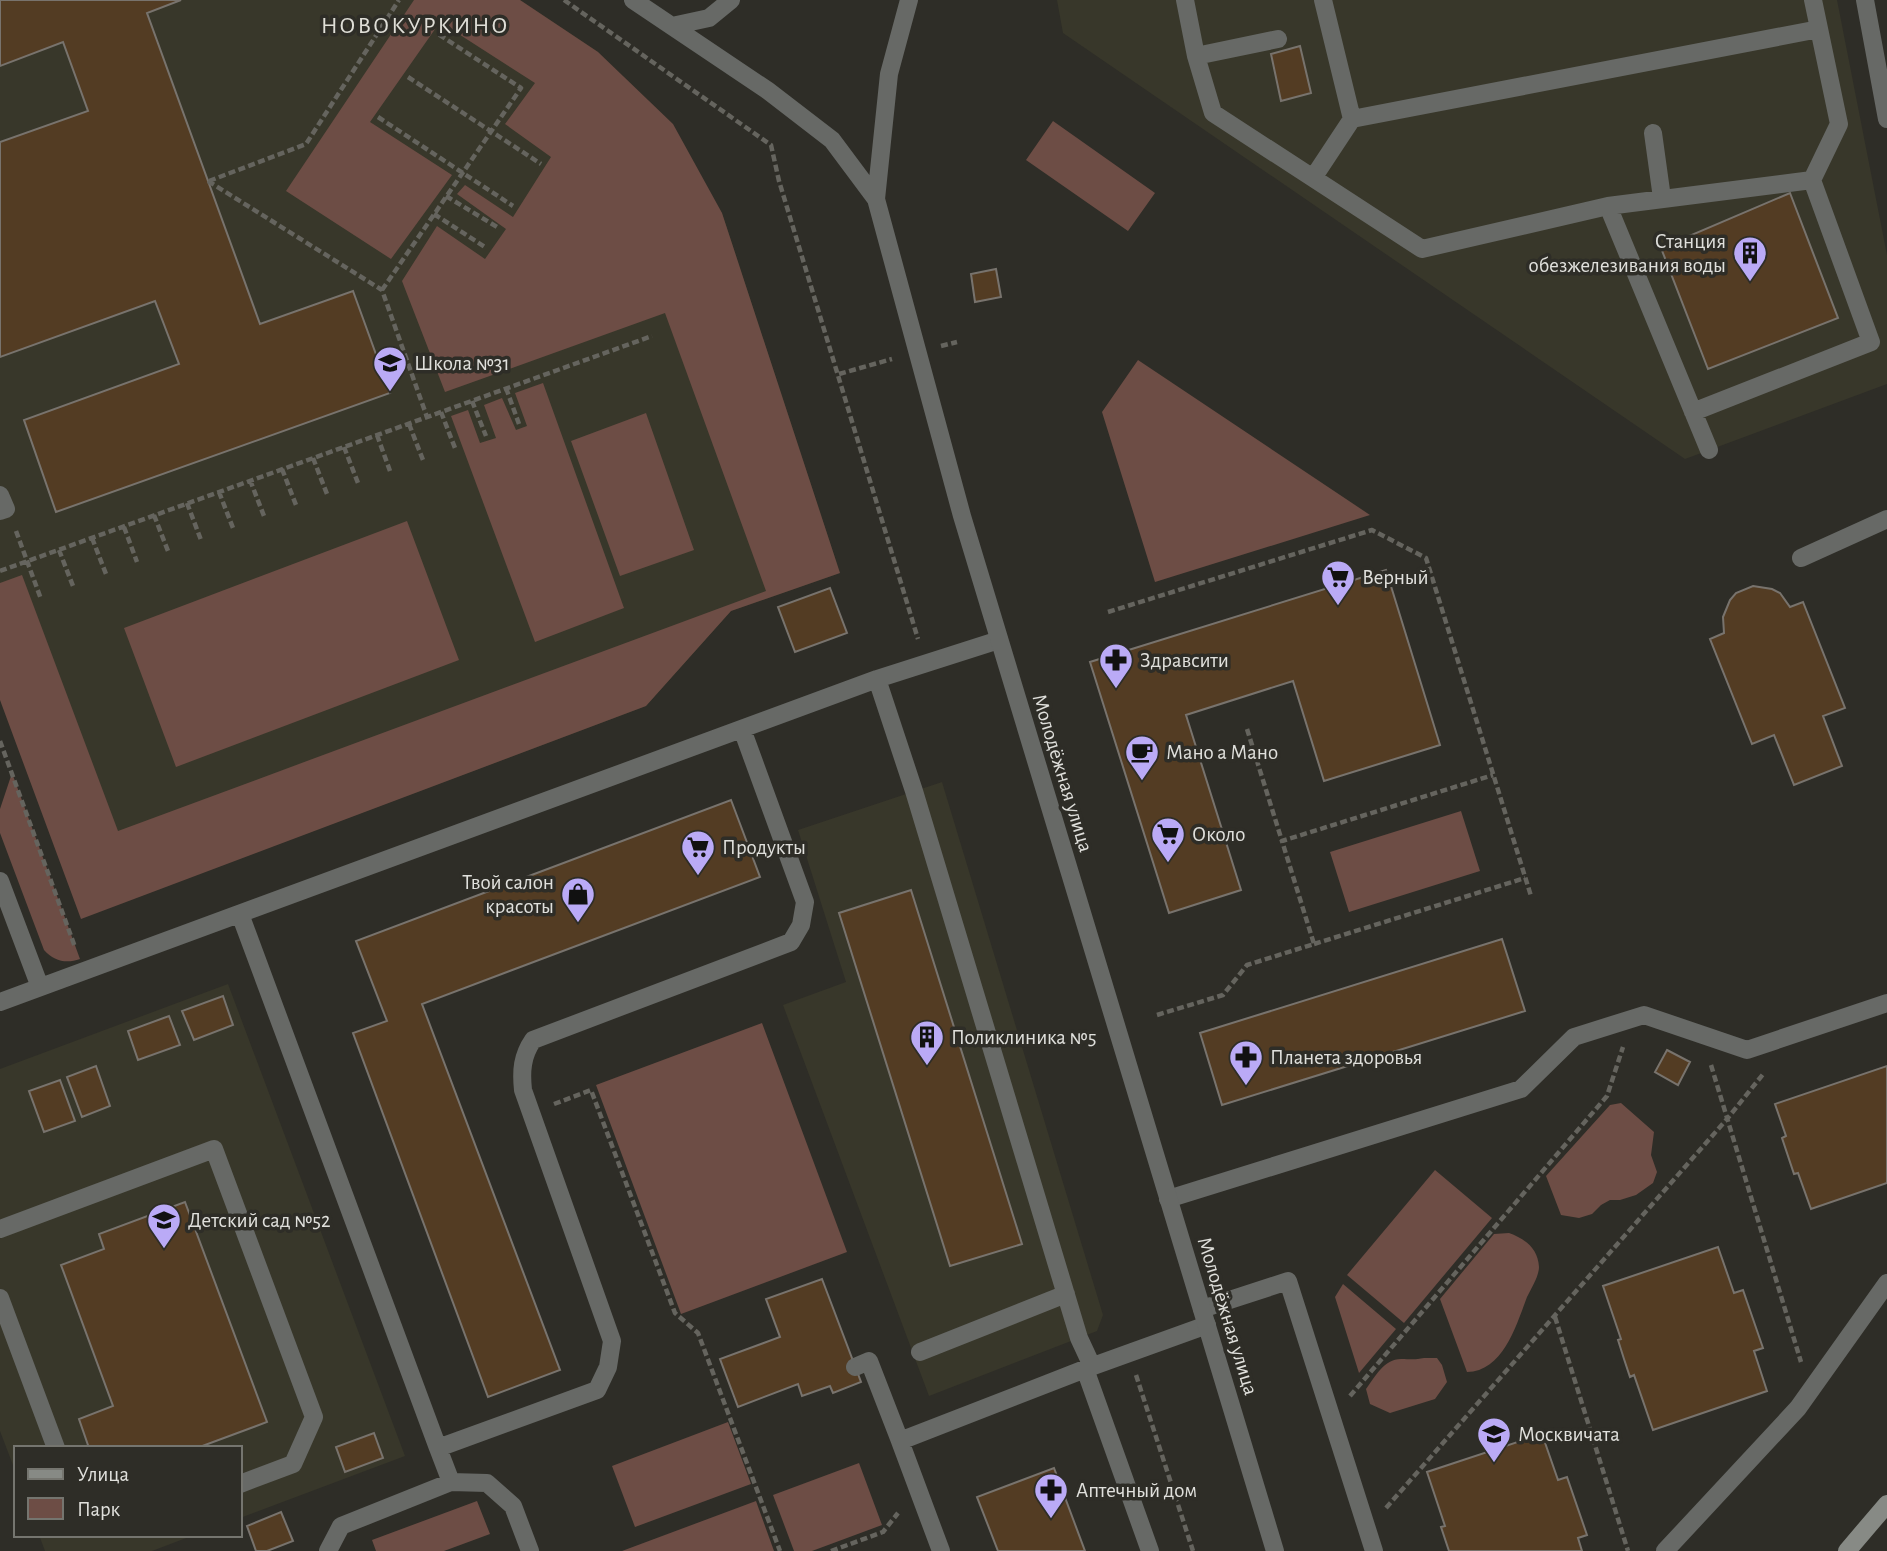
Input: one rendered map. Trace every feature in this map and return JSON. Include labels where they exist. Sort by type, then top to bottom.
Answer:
[{"type":"main road","points":[[1847,1551],[1887,1504]]},
{"type":"street","points":[[633,0],[767,90],[832,140],[877,200]]},
{"type":"street","points":[[672,26],[709,18],[731,0]]},
{"type":"street","name":"Молодёжная улица","points":[[909,0],[889,74],[877,200],[916,353],[999,640],[1275,1551]]},
{"type":"street","points":[[1187,0],[1196,56],[1213,113],[1422,248],[1608,206],[1812,180]]},
{"type":"street","points":[[1323,0],[1352,118]]},
{"type":"street","points":[[1693,412],[1871,342],[1812,180],[1839,124],[1813,0]]},
{"type":"street","points":[[1865,0],[1887,119]]},
{"type":"street","points":[[1313,177],[1352,118],[1819,29]]},
{"type":"street","points":[[1196,56],[1278,39]]},
{"type":"street","points":[[1653,133],[1662,198]]},
{"type":"street","points":[[1608,206],[1709,450]]},
{"type":"street","points":[[0,495],[6,509],[0,511]]},
{"type":"street","points":[[1801,558],[1887,519]]},
{"type":"street","points":[[0,1002],[877,679],[999,640]]},
{"type":"street","points":[[877,679],[918,804],[1088,1368],[1150,1551]]},
{"type":"street","points":[[438,1448],[597,1390],[608,1367],[612,1341],[523,1090],[524,1053],[533,1040],[791,942],[801,925],[805,902],[742,729]]},
{"type":"street","points":[[0,881],[40,987]]},
{"type":"street","points":[[240,914],[451,1482]]},
{"type":"street","points":[[1168,1199],[1521,1089],[1574,1037],[1632,1018],[1644,1015],[1746,1050],[1887,1003]]},
{"type":"street","points":[[0,1229],[214,1149],[314,1418],[293,1464],[242,1483]]},
{"type":"street","points":[[900,1441],[1129,1353],[1288,1281],[1374,1551]]},
{"type":"street","points":[[1665,1551],[1798,1408],[1887,1283]]},
{"type":"street","points":[[920,1353],[1066,1294]]},
{"type":"street","points":[[0,1298],[55,1446]]},
{"type":"street","points":[[855,1367],[869,1361],[941,1551]]},
{"type":"street","points":[[328,1551],[341,1526],[451,1482],[487,1483],[513,1506],[530,1551]]},
{"type":"path","points":[[388,0],[397,3],[306,144],[208,181],[382,290],[427,417]]},
{"type":"path","points":[[564,0],[771,145],[779,181],[924,662]]},
{"type":"path","points":[[382,290],[521,88],[438,34]]},
{"type":"path","points":[[408,77],[541,164]]},
{"type":"path","points":[[378,117],[513,206]]},
{"type":"path","points":[[446,196],[497,227]]},
{"type":"path","points":[[434,214],[485,247]]},
{"type":"path","points":[[0,571],[652,336]]},
{"type":"path","points":[[506,388],[519,424]]},
{"type":"path","points":[[472,401],[486,436]]},
{"type":"path","points":[[441,412],[455,448]]},
{"type":"path","points":[[409,424],[423,460]]},
{"type":"path","points":[[377,435],[390,471]]},
{"type":"path","points":[[344,447],[358,483]]},
{"type":"path","points":[[313,458],[327,494]]},
{"type":"path","points":[[282,469],[296,506]]},
{"type":"path","points":[[250,480],[264,516]]},
{"type":"path","points":[[219,492],[233,528]]},
{"type":"path","points":[[187,503],[201,540]]},
{"type":"path","points":[[154,515],[168,551]]},
{"type":"path","points":[[14,524],[41,599]]},
{"type":"path","points":[[124,527],[138,562]]},
{"type":"path","points":[[1108,612],[1371,530],[1426,558],[1531,896]]},
{"type":"path","points":[[92,538],[106,574]]},
{"type":"path","points":[[59,550],[73,586]]},
{"type":"path","points":[[1247,729],[1314,944]]},
{"type":"path","points":[[0,741],[84,970]]},
{"type":"path","points":[[1282,841],[1493,775]]},
{"type":"path","points":[[1157,1015],[1223,995],[1247,965],[1525,878]]},
{"type":"path","points":[[1332,1418],[1607,1096],[1632,1018]]},
{"type":"path","points":[[1702,1034],[1810,1391]]},
{"type":"path","points":[[1367,1530],[1727,1119],[1795,1034]]},
{"type":"path","points":[[531,1112],[591,1090],[675,1313],[698,1333],[780,1551]]},
{"type":"path","points":[[1555,1316],[1628,1551]]},
{"type":"path","points":[[1129,1353],[1193,1551]]},
{"type":"path","points":[[831,1551],[883,1532],[918,1489]]},
{"type":"shaded area","name":"Школа №31","points":[[0,0],[520,0],[598,52],[722,213],[840,573],[731,611],[646,706],[114,906],[0,610]]},
{"type":"shaded area","points":[[1057,0],[1837,0],[1887,255],[1887,384],[1685,459],[1063,33]]},
{"type":"shaded area","points":[[942,782],[1103,1315],[1097,1331],[929,1396],[783,1005],[846,982],[798,830]]},
{"type":"shaded area","name":"Детский сад №52","points":[[228,984],[405,1456],[242,1517],[242,1446],[14,1446],[14,1468],[0,1431],[0,1069]]},
{"type":"shaded area","points":[[40,1537],[189,1537],[152,1551],[45,1551]]},
{"type":"green space","points":[[414,0],[520,0],[598,52],[673,124],[722,213],[840,573],[731,611],[646,706],[81,919],[0,700],[0,583],[22,575],[118,831],[766,591],[665,313],[445,392],[402,281],[437,226],[485,259],[506,229],[457,194],[465,185],[513,217],[551,157],[505,124],[535,83],[440,22],[370,122],[452,175],[391,259],[286,191]]},
{"type":"green space","points":[[1053,121],[1155,193],[1128,231],[1026,160]]},
{"type":"green space","points":[[1138,360],[1370,515],[1155,582],[1102,412]]},
{"type":"green space","points":[[543,383],[624,608],[535,642],[451,416],[468,410],[480,443],[496,438],[484,405],[502,398],[516,430],[527,426],[515,393]]},
{"type":"green space","points":[[646,413],[694,550],[620,576],[571,441]]},
{"type":"green space","points":[[407,521],[459,660],[176,767],[124,628]]},
{"type":"green space","points":[[12,773],[80,959],[61,960],[44,950],[0,833],[0,809]]},
{"type":"green space","points":[[1461,811],[1480,871],[1349,912],[1330,852]]},
{"type":"green space","points":[[762,1023],[847,1252],[681,1314],[596,1085]]},
{"type":"green space","points":[[1621,1103],[1654,1132],[1651,1155],[1657,1172],[1653,1183],[1636,1195],[1610,1200],[1592,1214],[1579,1218],[1561,1215],[1546,1176],[1610,1105]]},
{"type":"green space","points":[[1435,1170],[1492,1218],[1404,1323],[1347,1275]]},
{"type":"green space","points":[[1509,1233],[1525,1241],[1533,1249],[1538,1260],[1538,1274],[1513,1333],[1499,1355],[1479,1370],[1467,1372],[1440,1299],[1494,1234]]},
{"type":"green space","points":[[1343,1284],[1396,1329],[1359,1373],[1335,1297]]},
{"type":"green space","points":[[1437,1358],[1447,1382],[1435,1399],[1390,1413],[1370,1404],[1366,1389],[1385,1365],[1395,1360]]},
{"type":"green space","points":[[728,1422],[751,1484],[635,1527],[612,1466]]},
{"type":"green space","points":[[859,1463],[882,1525],[812,1551],[794,1551],[773,1495]]},
{"type":"green space","points":[[477,1501],[490,1534],[444,1551],[376,1551],[372,1540]]},
{"type":"green space","points":[[756,1501],[774,1551],[622,1551]]},
{"type":"building","points":[[0,0],[181,0],[147,13],[260,324],[353,291],[390,393],[56,512],[24,420],[179,364],[155,301],[0,357],[0,142],[88,111],[63,42],[0,66]]},
{"type":"building","points":[[1300,46],[1311,93],[1281,101],[1271,54]]},
{"type":"building","name":"Станция обезжелезивания воды","points":[[1790,193],[1838,318],[1708,369],[1661,248]]},
{"type":"building","points":[[996,269],[1001,297],[975,302],[971,274]]},
{"type":"building","points":[[1386,570],[1440,745],[1324,781],[1293,681],[1186,715],[1241,890],[1169,913],[1090,662]]},
{"type":"building","points":[[1753,586],[1780,593],[1790,607],[1803,602],[1845,708],[1823,716],[1842,766],[1794,785],[1774,735],[1752,744],[1710,639],[1724,633],[1723,617],[1730,600],[1736,593]]},
{"type":"building","points":[[830,588],[847,633],[795,652],[778,607]]},
{"type":"building","points":[[731,800],[760,877],[422,1004],[560,1370],[488,1397],[353,1033],[387,1021],[356,941]]},
{"type":"building","name":"Поликлиника №5","points":[[911,890],[1022,1244],[950,1266],[839,913]]},
{"type":"building","points":[[1502,939],[1525,1011],[1222,1105],[1200,1033]]},
{"type":"building","points":[[223,996],[233,1025],[194,1040],[182,1011]]},
{"type":"building","points":[[169,1016],[180,1045],[138,1060],[128,1031]]},
{"type":"building","points":[[1667,1050],[1690,1062],[1678,1085],[1655,1072]]},
{"type":"building","points":[[96,1066],[110,1106],[82,1117],[67,1077]]},
{"type":"building","points":[[1887,1066],[1887,1183],[1811,1209],[1798,1173],[1794,1174],[1782,1138],[1786,1136],[1775,1104]]},
{"type":"building","points":[[60,1080],[75,1121],[44,1132],[29,1091]]},
{"type":"building","points":[[185,1202],[267,1422],[202,1446],[88,1446],[79,1419],[113,1406],[61,1265],[104,1249],[99,1234]]},
{"type":"building","points":[[1718,1247],[1734,1293],[1743,1290],[1763,1348],[1754,1351],[1767,1391],[1653,1430],[1634,1375],[1630,1377],[1618,1340],[1621,1339],[1603,1286]]},
{"type":"building","points":[[822,1279],[861,1382],[833,1393],[830,1386],[802,1396],[798,1384],[738,1407],[720,1359],[780,1337],[766,1299]]},
{"type":"building","points":[[374,1433],[383,1458],[345,1472],[336,1447]]},
{"type":"building","points":[[1542,1434],[1558,1480],[1567,1477],[1587,1535],[1578,1538],[1582,1551],[1449,1551],[1441,1527],[1445,1526],[1427,1472]]},
{"type":"building","points":[[1054,1468],[1085,1551],[998,1551],[977,1497]]},
{"type":"building","points":[[281,1512],[293,1541],[267,1551],[256,1551],[247,1526]]},
{"type":"place","name":"Станция обезжелезивания воды","points":[[1750,283]]},
{"type":"place","name":"Школа №31","points":[[390,393]]},
{"type":"place","name":"Верный","points":[[1338,607]]},
{"type":"place","name":"Здравсити","points":[[1116,690]]},
{"type":"place","name":"Мано а Мано","points":[[1142,782]]},
{"type":"place","name":"Около","points":[[1168,864]]},
{"type":"place","name":"Продукты","points":[[698,877]]},
{"type":"place","name":"Твой салон красоты","points":[[578,924]]},
{"type":"place","name":"Поликлиника №5","points":[[927,1067]]},
{"type":"place","name":"Планета здоровья","points":[[1246,1087]]},
{"type":"place","name":"Детский сад №52","points":[[164,1250]]},
{"type":"place","name":"Москвичата","points":[[1494,1464]]},
{"type":"place","name":"Аптечный дом","points":[[1051,1520]]},
{"type":"district","name":"НОВОКУРКИНО","points":[[415,25]]}]
